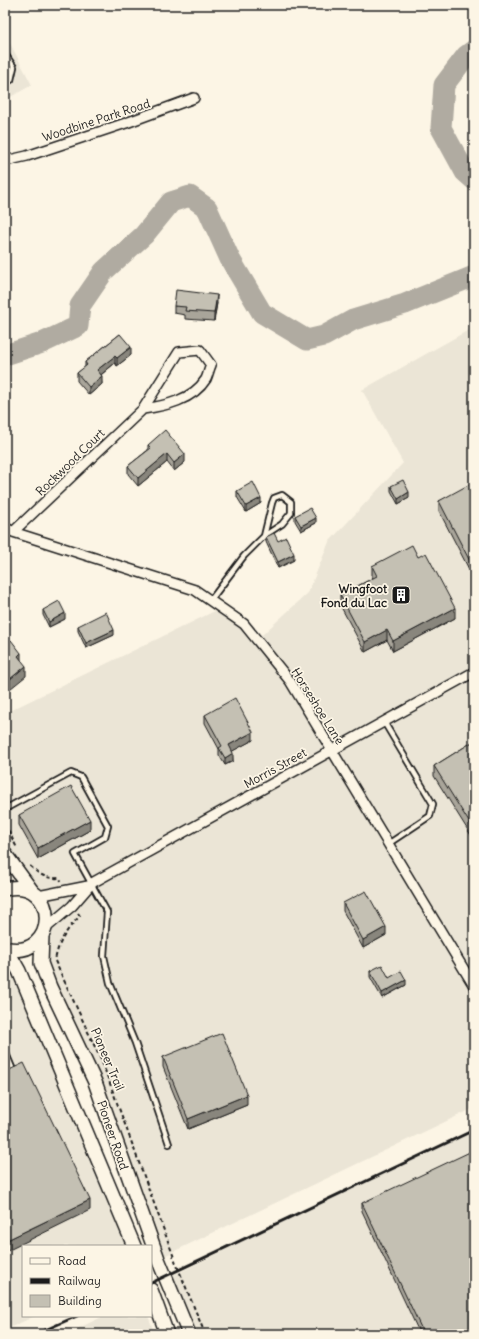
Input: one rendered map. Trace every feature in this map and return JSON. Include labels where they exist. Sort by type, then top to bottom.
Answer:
[{"type":"main road","points":[[5,854],[35,894]]},
{"type":"main road","points":[[5,889],[23,888],[35,894]]},
{"type":"main road","name":"Pioneer Road","points":[[35,894],[46,909],[41,963],[50,987],[95,1082],[158,1259],[189,1334]]},
{"type":"main road","points":[[6,948],[16,950],[26,948],[35,944],[44,932]]},
{"type":"main road","name":"Pioneer Road","points":[[6,948],[19,971],[134,1245]]},
{"type":"main road","points":[[152,1293],[167,1334]]},
{"type":"street","name":"Woodbine Park Road","points":[[5,161],[23,157],[126,123],[194,98]]},
{"type":"street","name":"Rockwood Court","points":[[9,530],[143,409],[179,352],[200,350],[211,365],[205,380],[190,395],[164,406],[143,409]]},
{"type":"street","name":"Horseshoe Lane","points":[[9,530],[195,590],[244,624],[290,681],[474,986]]},
{"type":"street","name":"Morris Street","points":[[35,894],[64,890],[90,884],[474,672]]},
{"type":"street","name":"Morris Street","points":[[44,932],[72,906],[90,884]]},
{"type":"lane","points":[[5,54],[14,67],[11,80],[5,83]]},
{"type":"lane","points":[[210,601],[244,556],[264,536],[282,524],[291,513],[291,502],[282,495],[274,498],[264,536]]},
{"type":"lane","points":[[384,722],[433,804],[430,816],[388,844]]},
{"type":"lane","points":[[5,808],[71,773],[81,776],[108,826],[106,837],[75,854],[90,884],[107,912],[104,956],[110,983],[135,1043],[170,1144]]},
{"type":"lane","points":[[5,1051],[14,1070]]},
{"type":"path","points":[[5,824],[20,852]]},
{"type":"path","points":[[27,864],[40,875],[50,879],[60,878],[64,890]]},
{"type":"path","name":"Pioneer Trail","points":[[72,906],[80,916],[67,929],[57,949],[55,961],[102,1062],[176,1263],[205,1334]]},
{"type":"shaded area","points":[[5,34],[32,85],[5,100]]},
{"type":"shaded area","points":[[474,327],[474,1108],[158,1259],[41,963],[47,922],[5,854],[5,713],[221,608],[256,639],[263,634],[308,593],[329,542],[403,463],[362,390]]},
{"type":"shaded area","points":[[5,952],[134,1245],[22,1245],[22,1317],[33,1317],[5,1330]]},
{"type":"shaded area","points":[[474,1128],[474,1334],[189,1334],[166,1279]]},
{"type":"shaded area","points":[[102,1317],[148,1317],[155,1334],[66,1334]]},
{"type":"building","points":[[176,290],[217,295],[214,313],[185,311],[186,307],[174,306]]},
{"type":"building","points":[[120,334],[131,347],[117,358],[115,356],[97,370],[102,376],[89,387],[77,373],[87,365],[85,362]]},
{"type":"building","points":[[165,430],[185,454],[174,463],[167,454],[138,478],[128,466],[151,448],[148,445]]},
{"type":"building","points":[[403,480],[409,492],[398,499],[391,486]]},
{"type":"building","points":[[253,482],[261,498],[246,506],[237,491]]},
{"type":"building","points":[[472,483],[474,487],[474,569],[439,501]]},
{"type":"building","points":[[310,508],[316,518],[301,526],[295,516]]},
{"type":"building","points":[[274,533],[278,541],[286,537],[294,554],[278,562],[266,537]]},
{"type":"building","name":"Wingfoot Fond du Lac","points":[[412,545],[418,557],[426,553],[455,608],[393,641],[387,630],[365,642],[340,595],[377,576],[372,566]]},
{"type":"building","points":[[59,601],[65,613],[49,622],[43,610]]},
{"type":"building","points":[[106,612],[114,630],[86,643],[78,626]]},
{"type":"building","points":[[5,640],[7,643],[11,640],[21,653],[18,656],[26,666],[5,683]]},
{"type":"building","points":[[235,698],[253,732],[229,745],[233,753],[225,758],[219,748],[222,746],[205,715]]},
{"type":"building","points":[[474,741],[474,830],[434,766]]},
{"type":"building","points":[[71,786],[90,820],[38,848],[19,815]]},
{"type":"building","points":[[366,891],[386,927],[363,940],[343,903]]},
{"type":"building","points":[[382,965],[389,978],[401,971],[406,980],[382,993],[370,971]]},
{"type":"building","points":[[222,1033],[247,1095],[188,1119],[163,1057]]},
{"type":"building","points":[[24,1063],[90,1200],[5,1241],[5,1072]]},
{"type":"building","points":[[474,1150],[474,1327],[459,1334],[424,1334],[362,1203]]},
{"type":"waterway","points":[[474,50],[466,56],[444,85],[441,128],[465,172],[474,180]]},
{"type":"waterway","points":[[5,355],[42,343],[78,326],[80,306],[104,271],[144,235],[171,202],[190,196],[207,208],[230,259],[262,313],[307,340],[324,336],[353,320],[405,304],[474,276]]},
{"type":"railway","points":[[152,1283],[474,1130]]},
{"type":"railway","points":[[36,1334],[75,1317]]},
{"type":"place","name":"Wingfoot Fond du Lac","points":[[401,595]]}]
